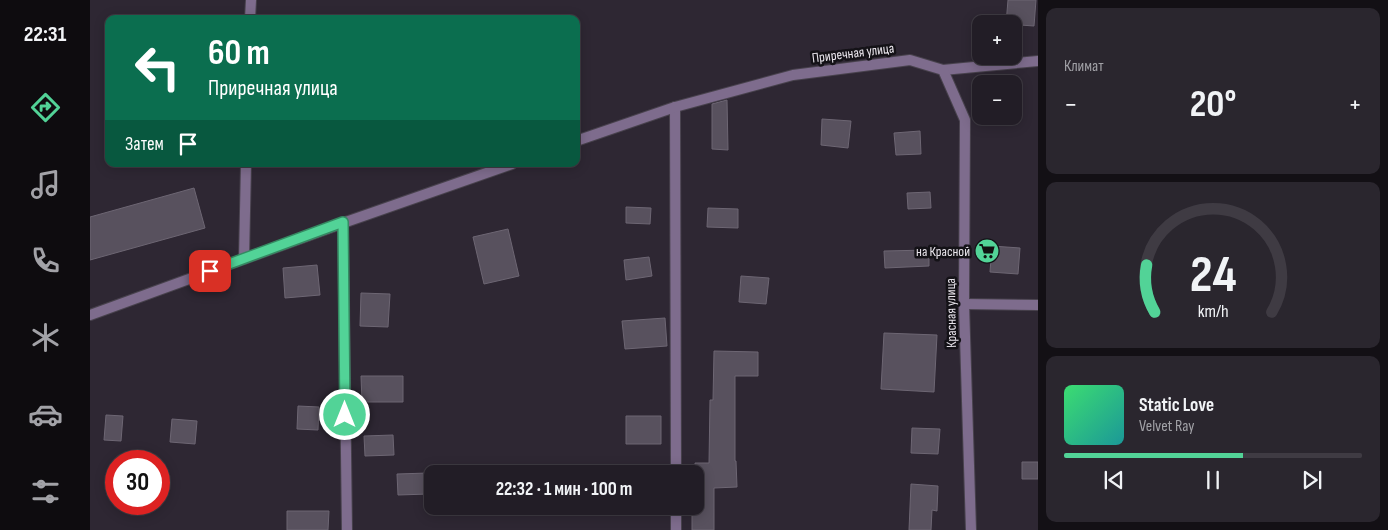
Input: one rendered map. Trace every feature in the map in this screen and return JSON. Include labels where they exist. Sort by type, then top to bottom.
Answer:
[{"type":"street","points":[[250,15],[251,0]]},
{"type":"street","name":"Приречная улица","points":[[580,141],[675,107],[803,74],[910,60],[943,70],[1038,61]]},
{"type":"street","name":"Красная улица","points":[[943,70],[965,120],[964,304],[971,530]]},
{"type":"street","points":[[675,107],[676,465]]},
{"type":"street","points":[[244,259],[246,167]]},
{"type":"street","points":[[90,315],[343,222],[503,167]]},
{"type":"street","points":[[343,222],[346,530]]},
{"type":"street","points":[[964,304],[1038,305]]},
{"type":"street","points":[[676,515],[676,530]]},
{"type":"building","points":[[1008,0],[1036,0],[1034,26],[1022,25],[1022,15],[1007,15]]},
{"type":"building","points":[[727,100],[728,150],[712,149],[712,104]]},
{"type":"building","points":[[822,119],[851,121],[848,148],[821,145]]},
{"type":"building","points":[[920,131],[921,154],[896,155],[894,133]]},
{"type":"building","points":[[194,188],[205,228],[90,260],[90,217]]},
{"type":"building","points":[[930,192],[931,208],[908,209],[907,193]]},
{"type":"building","points":[[626,207],[651,208],[650,224],[626,223]]},
{"type":"building","points":[[708,208],[738,209],[738,228],[707,227]]},
{"type":"building","points":[[508,229],[519,276],[484,284],[473,237]]},
{"type":"building","points":[[992,246],[1020,248],[1018,274],[990,272]]},
{"type":"building","points":[[929,250],[929,266],[885,268],[884,251]]},
{"type":"building","points":[[649,257],[652,276],[626,280],[624,260]]},
{"type":"building","points":[[317,265],[320,295],[285,298],[283,268]]},
{"type":"building","points":[[741,276],[769,278],[766,304],[739,302]]},
{"type":"building","points":[[361,293],[390,294],[388,327],[360,326]]},
{"type":"building","points":[[665,318],[667,346],[625,349],[622,321]]},
{"type":"building","points":[[884,333],[937,335],[934,392],[881,389]]},
{"type":"building","points":[[714,351],[758,352],[758,376],[735,376],[735,461],[737,487],[714,488],[714,530],[692,530],[692,515],[704,515],[704,465],[695,465],[695,463],[709,463],[710,400],[713,400]]},
{"type":"building","points":[[361,376],[403,376],[403,402],[362,402]]},
{"type":"building","points":[[298,406],[319,407],[318,430],[297,429]]},
{"type":"building","points":[[106,415],[123,416],[121,441],[104,440]]},
{"type":"building","points":[[626,416],[661,416],[661,444],[626,444]]},
{"type":"building","points":[[172,419],[197,421],[195,444],[170,442]]},
{"type":"building","points":[[912,428],[940,429],[938,454],[911,453]]},
{"type":"building","points":[[393,435],[394,455],[365,456],[364,436]]},
{"type":"building","points":[[1022,462],[1038,462],[1038,479],[1022,479]]},
{"type":"building","points":[[424,473],[424,494],[398,495],[397,474]]},
{"type":"building","points":[[911,484],[938,486],[937,511],[932,510],[931,530],[909,530]]},
{"type":"building","points":[[287,511],[329,511],[328,530],[287,530]]},
{"type":"place","name":"на Красной","points":[[987,251]]},
{"type":"route","points":[[210,271],[343,222],[345,415]]}]
